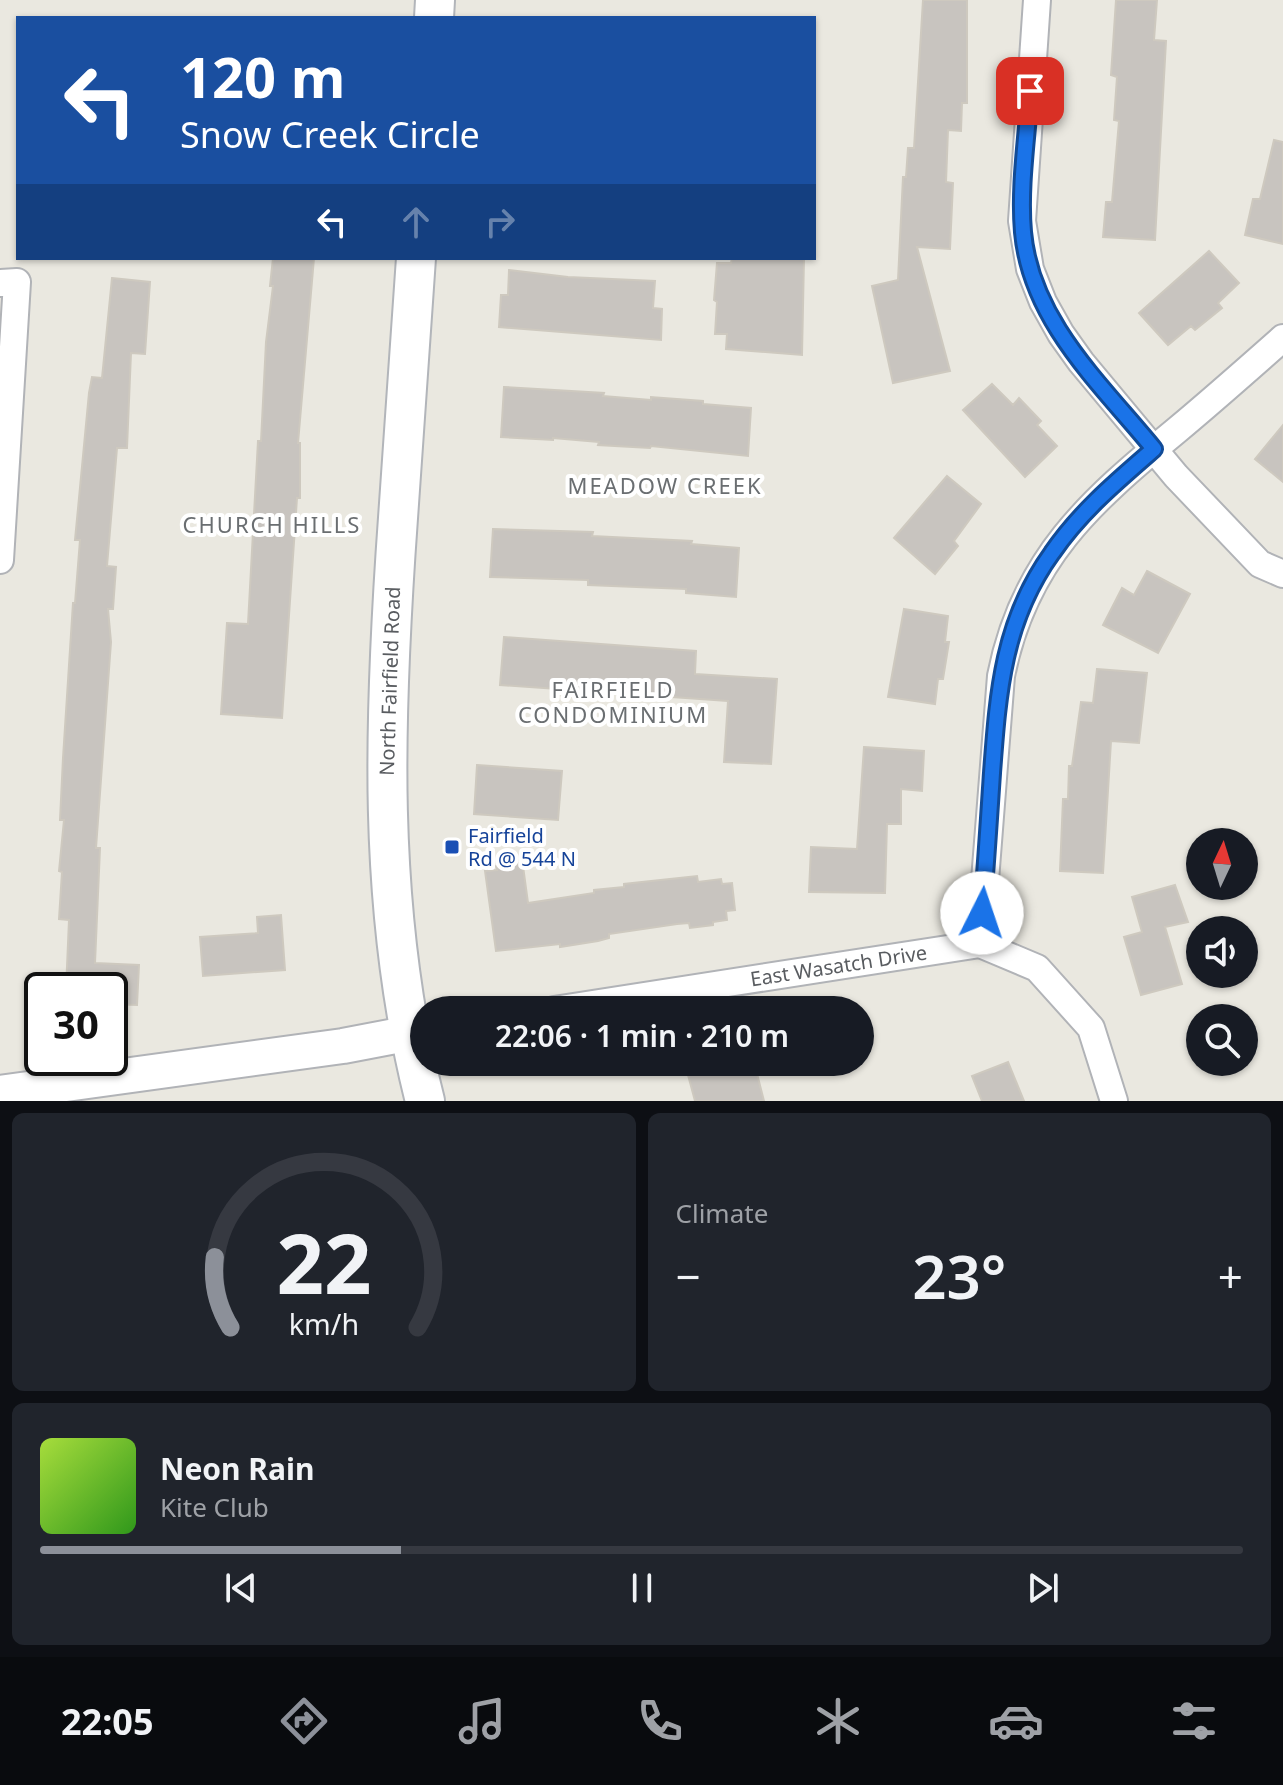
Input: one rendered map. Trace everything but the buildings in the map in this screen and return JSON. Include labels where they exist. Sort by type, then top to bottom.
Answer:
[{"type":"main road","name":"North Fairfield Road","points":[[410,996],[391,900],[386,749],[392,596],[416,260]]},
{"type":"main road","name":"North Fairfield Road","points":[[422,1076],[425,1101]]},
{"type":"street","points":[[1037,0],[1022,202],[1023,237],[1030,269],[1043,302],[1061,334],[1176,476],[1260,564],[1283,574]]},
{"type":"street","points":[[0,560],[8,283]]},
{"type":"street","points":[[1114,1101],[1091,1028],[1037,968],[980,944],[1003,666],[1018,616],[1050,555],[1081,515],[1283,338]]},
{"type":"street","name":"East Wasatch Drive","points":[[644,996],[980,944]]},
{"type":"street","points":[[0,1093],[343,1046],[410,1033]]},
{"type":"place","name":"Fairfield Rd @ 544 N","points":[[452,847]]},
{"type":"district","name":"MEADOW CREEK","points":[[665,486]]},
{"type":"district","name":"CHURCH HILLS","points":[[272,525]]},
{"type":"district","name":"FAIRFIELD CONDOMINIUM","points":[[613,702]]},
{"type":"route","points":[[982,913],[1001,676],[1018,616],[1050,555],[1081,515],[1154,449],[1061,334],[1049,316],[1030,269],[1022,221],[1030,91]]}]
